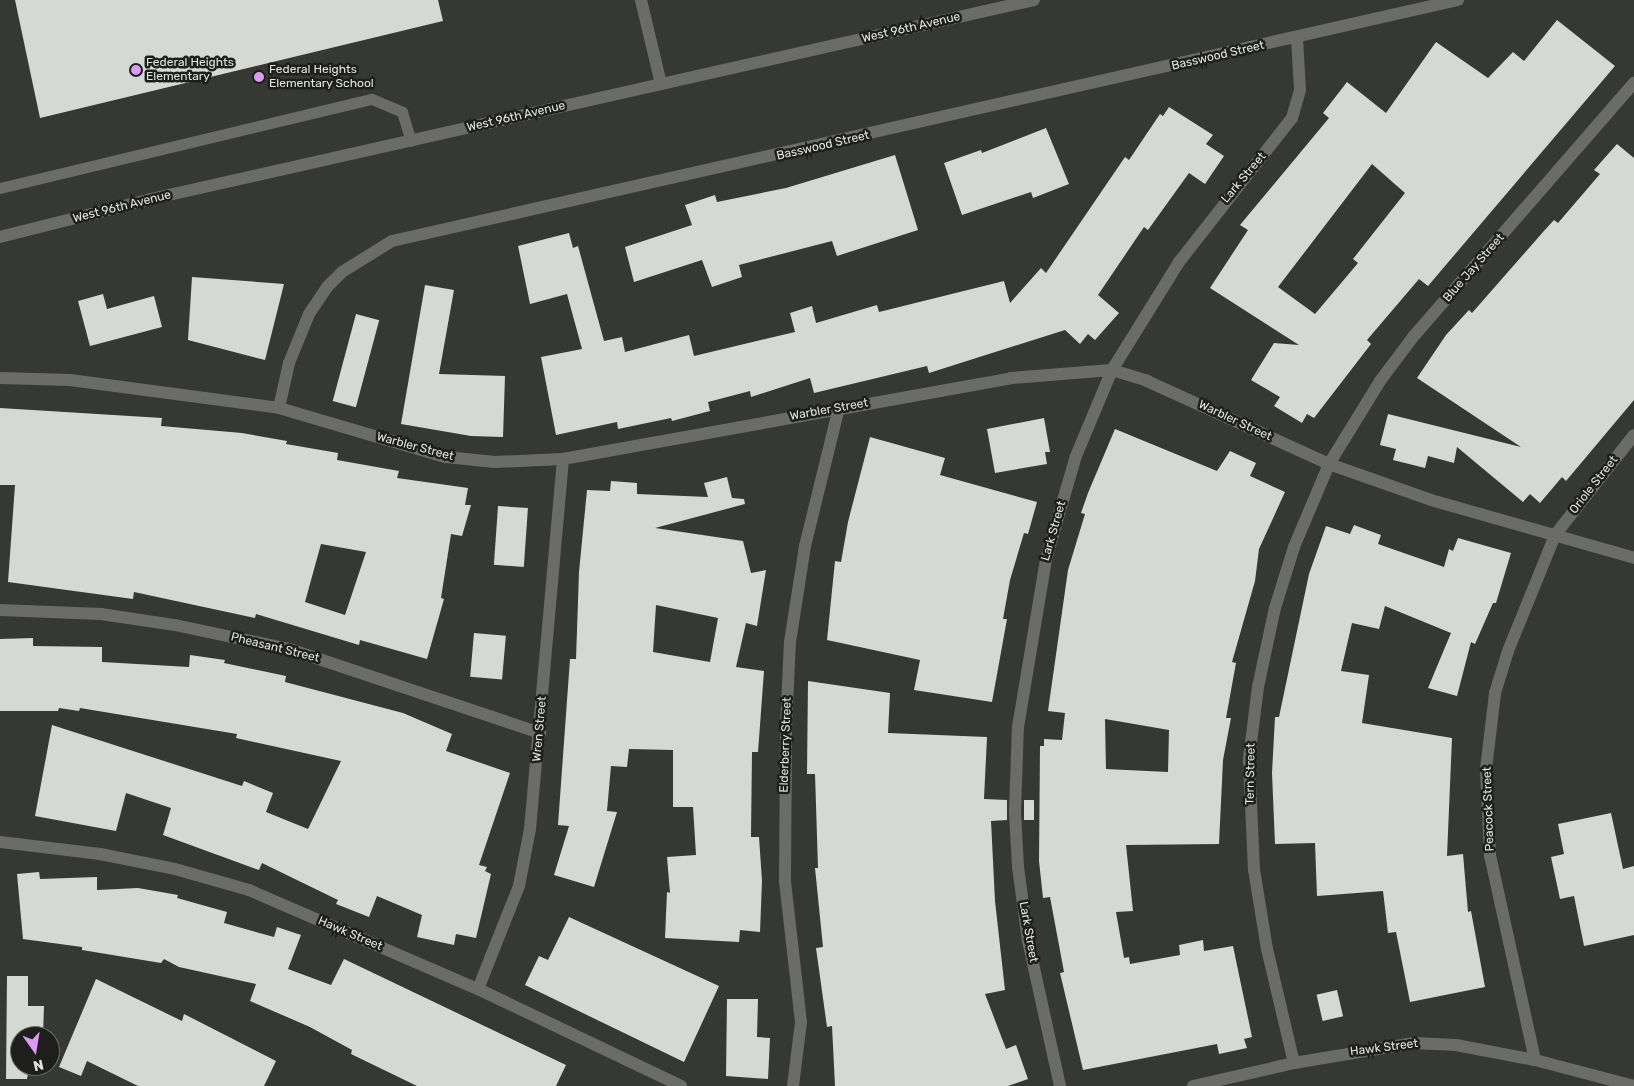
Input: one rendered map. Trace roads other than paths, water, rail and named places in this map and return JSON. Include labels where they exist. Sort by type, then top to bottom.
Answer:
[{"type":"street","points":[[641,0],[661,84]]},
{"type":"street","name":"West 96th Avenue","points":[[0,237],[411,141],[1034,0]]},
{"type":"street","name":"Basswood Street","points":[[279,408],[289,363],[309,314],[342,272],[392,241],[1297,38],[1458,0]]},
{"type":"street","name":"Lark Street","points":[[1060,1086],[1028,940],[1018,867],[1015,811],[1018,727],[1046,560],[1076,456],[1112,370],[1185,254],[1292,118],[1300,90],[1297,38]]},
{"type":"street","name":"Blue Jay Street","points":[[1329,464],[1380,380],[1413,336],[1634,83]]},
{"type":"street","name":"Warbler Street","points":[[0,378],[70,380],[279,408],[446,457],[495,462],[563,459],[1011,378],[1112,370],[1147,381],[1329,464],[1431,500],[1634,558]]},
{"type":"street","name":"Elderberry Street","points":[[793,1086],[801,1022],[785,881],[786,738],[790,642],[805,546],[839,408]]},
{"type":"street","name":"Oriole Street","points":[[1555,535],[1634,435]]},
{"type":"street","name":"Wren Street","points":[[478,989],[519,886],[530,829],[563,459]]},
{"type":"street","name":"Tern Street","points":[[1294,1063],[1267,949],[1254,870],[1249,759],[1258,687],[1275,608],[1294,547],[1329,464]]},
{"type":"street","name":"Peacock Street","points":[[1535,1060],[1490,854],[1486,769],[1495,693],[1521,616],[1555,535]]},
{"type":"street","name":"Pheasant Street","points":[[0,610],[102,614],[175,625],[289,649],[540,733]]},
{"type":"street","name":"Hawk Street","points":[[0,842],[100,854],[175,869],[249,890],[478,989],[681,1086]]},
{"type":"street","name":"Hawk Street","points":[[1193,1086],[1294,1063],[1414,1043],[1456,1045],[1535,1060],[1634,1086]]},
{"type":"lane","points":[[0,188],[372,99],[402,112],[411,141]]},
{"type":"place","name":"Federal Heights Elementary","points":[[136,70]]},
{"type":"place","name":"Federal Heights Elementary School","points":[[259,77]]}]
